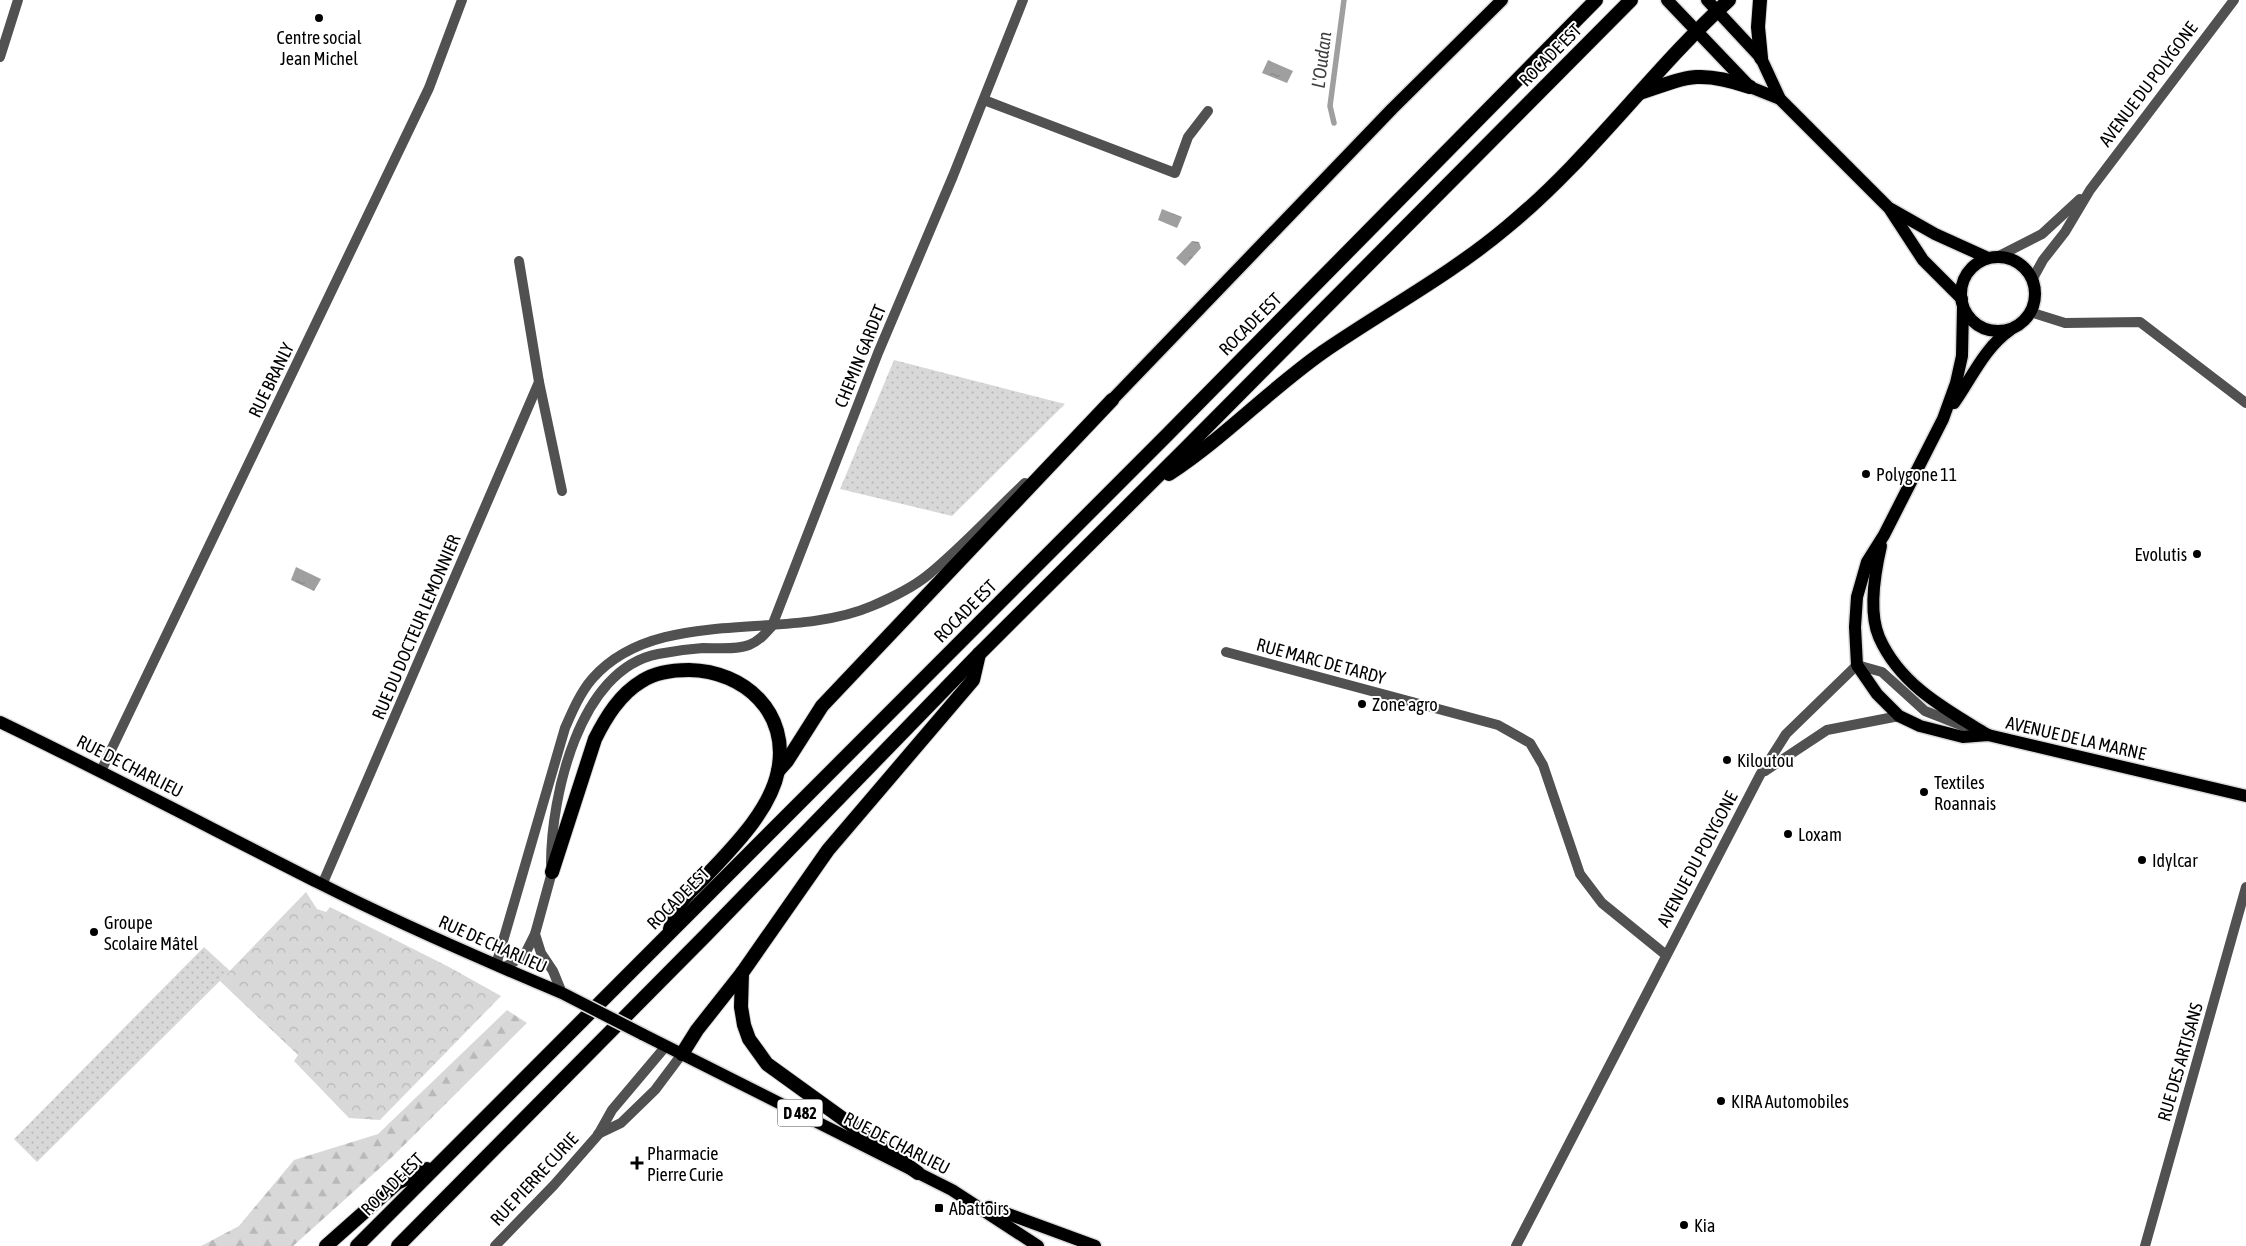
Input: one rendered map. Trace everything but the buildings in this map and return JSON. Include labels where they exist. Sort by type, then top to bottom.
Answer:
[{"type":"highway","name":"ROCADE EST","points":[[357,1246],[1167,435],[1596,0]]},
{"type":"highway","name":"ROCADE EST","points":[[398,1246],[707,934],[979,654],[1143,492],[1191,452],[1234,400],[1631,0]]},
{"type":"highway","points":[[1191,452],[1250,411],[1322,353],[1432,283],[1507,228],[1553,186],[1728,0]]},
{"type":"highway","points":[[1760,0],[1758,27],[1761,58]]},
{"type":"highway","points":[[1640,93],[1684,78],[1707,76],[1750,87]]},
{"type":"highway","points":[[667,935],[680,904],[743,836],[758,814],[778,772],[822,706],[1112,400]]},
{"type":"highway","points":[[682,1054],[697,1030],[742,973],[828,850],[973,680],[979,654]]},
{"type":"highway","points":[[552,872],[595,739],[604,721],[615,706],[642,681],[661,672],[701,670],[724,675],[742,683],[756,695],[769,712],[777,732],[778,772]]},
{"type":"highway","points":[[742,973],[741,1007],[744,1025],[749,1039],[767,1064],[918,1173]]},
{"type":"highway","points":[[326,1246],[397,1183],[437,1164]]},
{"type":"main road","points":[[1438,63],[1494,0]]},
{"type":"main road","points":[[1112,400],[1324,179],[1502,0]]},
{"type":"main road","points":[[1667,0],[1698,30],[1750,87],[1780,99]]},
{"type":"main road","points":[[1707,0],[1761,58],[1780,99],[1889,208],[1923,260],[1962,303],[1976,324],[1987,330],[1999,331],[2013,328]]},
{"type":"main road","points":[[1889,208],[1936,234],[1992,257],[2011,259],[2021,264],[2032,280],[2034,302],[2030,312],[2022,322],[2000,337],[1987,353],[1943,419]]},
{"type":"main road","points":[[1857,665],[1855,628],[1857,597],[1867,562],[1884,535],[1943,419],[1956,384],[1962,356],[1962,303],[1960,292],[1963,281],[1968,271],[1976,263],[1992,257]]},
{"type":"main road","points":[[1884,535],[1875,572],[1873,599],[1878,636],[1905,677],[1934,702],[1988,736]]},
{"type":"main road","name":"AVENUE DE LA MARNE","points":[[1857,665],[1877,694],[1899,716],[1920,726],[1963,737],[1988,736],[2246,796]]},
{"type":"main road","name":"RUE DE CHARLIEU","points":[[0,722],[101,771],[322,885],[499,967],[562,993],[970,1200],[1038,1246]]},
{"type":"main road","name":"RUE DE CHARLIEU","points":[[970,1200],[1095,1246]]},
{"type":"street","points":[[0,57],[18,0]]},
{"type":"street","name":"RUE BRANLY","points":[[101,771],[429,88],[462,0]]},
{"type":"street","name":"CHEMIN GARDET","points":[[772,626],[878,353],[984,100],[1023,0]]},
{"type":"street","name":"AVENUE DU POLYGONE","points":[[2032,280],[2043,260],[2065,232],[2090,190],[2234,0]]},
{"type":"street","points":[[984,100],[1175,173],[1188,137],[1208,111]]},
{"type":"street","name":"AVENUE DU POLYGONE","points":[[1992,257],[2042,234],[2090,190]]},
{"type":"street","points":[[519,261],[539,382],[562,491]]},
{"type":"street","points":[[2030,312],[2065,322],[2140,322],[2246,403]]},
{"type":"street","name":"RUE DU DOCTEUR LEMONNIER","points":[[322,885],[539,382]]},
{"type":"street","points":[[499,967],[564,728],[591,680],[607,664],[633,647],[663,637],[842,617],[871,606],[914,584],[928,575],[1112,400]]},
{"type":"street","points":[[499,967],[524,956],[535,934],[552,872],[551,835],[554,818],[577,732],[591,706],[605,686],[627,668],[655,654],[748,645],[763,637],[772,626]]},
{"type":"street","name":"RUE MARC DE TARDY","points":[[1226,652],[1498,725],[1530,743],[1543,765],[1580,874],[1602,903],[1666,955]]},
{"type":"street","points":[[1857,665],[1882,672],[1925,710],[1988,736]]},
{"type":"street","name":"AVENUE DU POLYGONE","points":[[1516,1246],[1760,775],[1786,734],[1857,665]]},
{"type":"street","points":[[1760,775],[1827,730],[1899,716]]},
{"type":"street","name":"RUE DES ARTISANS","points":[[2145,1246],[2246,887]]},
{"type":"street","points":[[535,934],[541,953],[553,971],[562,993]]},
{"type":"street","name":"RUE PIERRE CURIE","points":[[495,1246],[554,1185],[598,1135],[612,1110],[666,1046]]},
{"type":"street","name":"RUE PIERRE CURIE","points":[[598,1135],[622,1123],[655,1090],[682,1054]]},
{"type":"green space","points":[[894,360],[1065,404],[952,516],[840,489]]},
{"type":"green space","points":[[306,892],[317,909],[326,912],[330,907],[449,967],[501,996],[380,1120],[349,1118],[294,1061],[298,1055],[220,981]]},
{"type":"green space","points":[[204,947],[230,971],[37,1162],[14,1139]]},
{"type":"green space","points":[[507,1010],[527,1023],[390,1159],[293,1246],[201,1246],[239,1226],[294,1160],[378,1134]]},
{"type":"water","points":[[1268,60],[1293,71],[1287,83],[1262,73]]},
{"type":"water","points":[[1162,209],[1182,217],[1177,228],[1158,220]]},
{"type":"water","points":[[1192,241],[1199,242],[1201,248],[1185,266],[1176,258]]},
{"type":"water","points":[[296,567],[321,579],[314,591],[291,580]]},
{"type":"waterway","name":"L'Oudan","points":[[1334,123],[1330,106],[1344,0]]},
{"type":"place","name":"Centre social Jean Michel","points":[[319,18]]},
{"type":"place","name":"Polygone 11","points":[[1866,474]]},
{"type":"place","name":"Evolutis","points":[[2197,554]]},
{"type":"place","name":"Zone agro","points":[[1362,704]]},
{"type":"place","name":"Kiloutou","points":[[1727,760]]},
{"type":"place","name":"Textiles Roannais","points":[[1924,792]]},
{"type":"place","name":"Loxam","points":[[1788,834]]},
{"type":"place","name":"Idylcar","points":[[2142,860]]},
{"type":"place","name":"Groupe Scolaire Mâtel","points":[[94,932]]},
{"type":"place","name":"KIRA Automobiles","points":[[1721,1101]]},
{"type":"place","name":"Pharmacie Pierre Curie","points":[[637,1163]]},
{"type":"place","name":"Abattoirs","points":[[939,1208]]},
{"type":"place","name":"Kia","points":[[1684,1225]]}]
